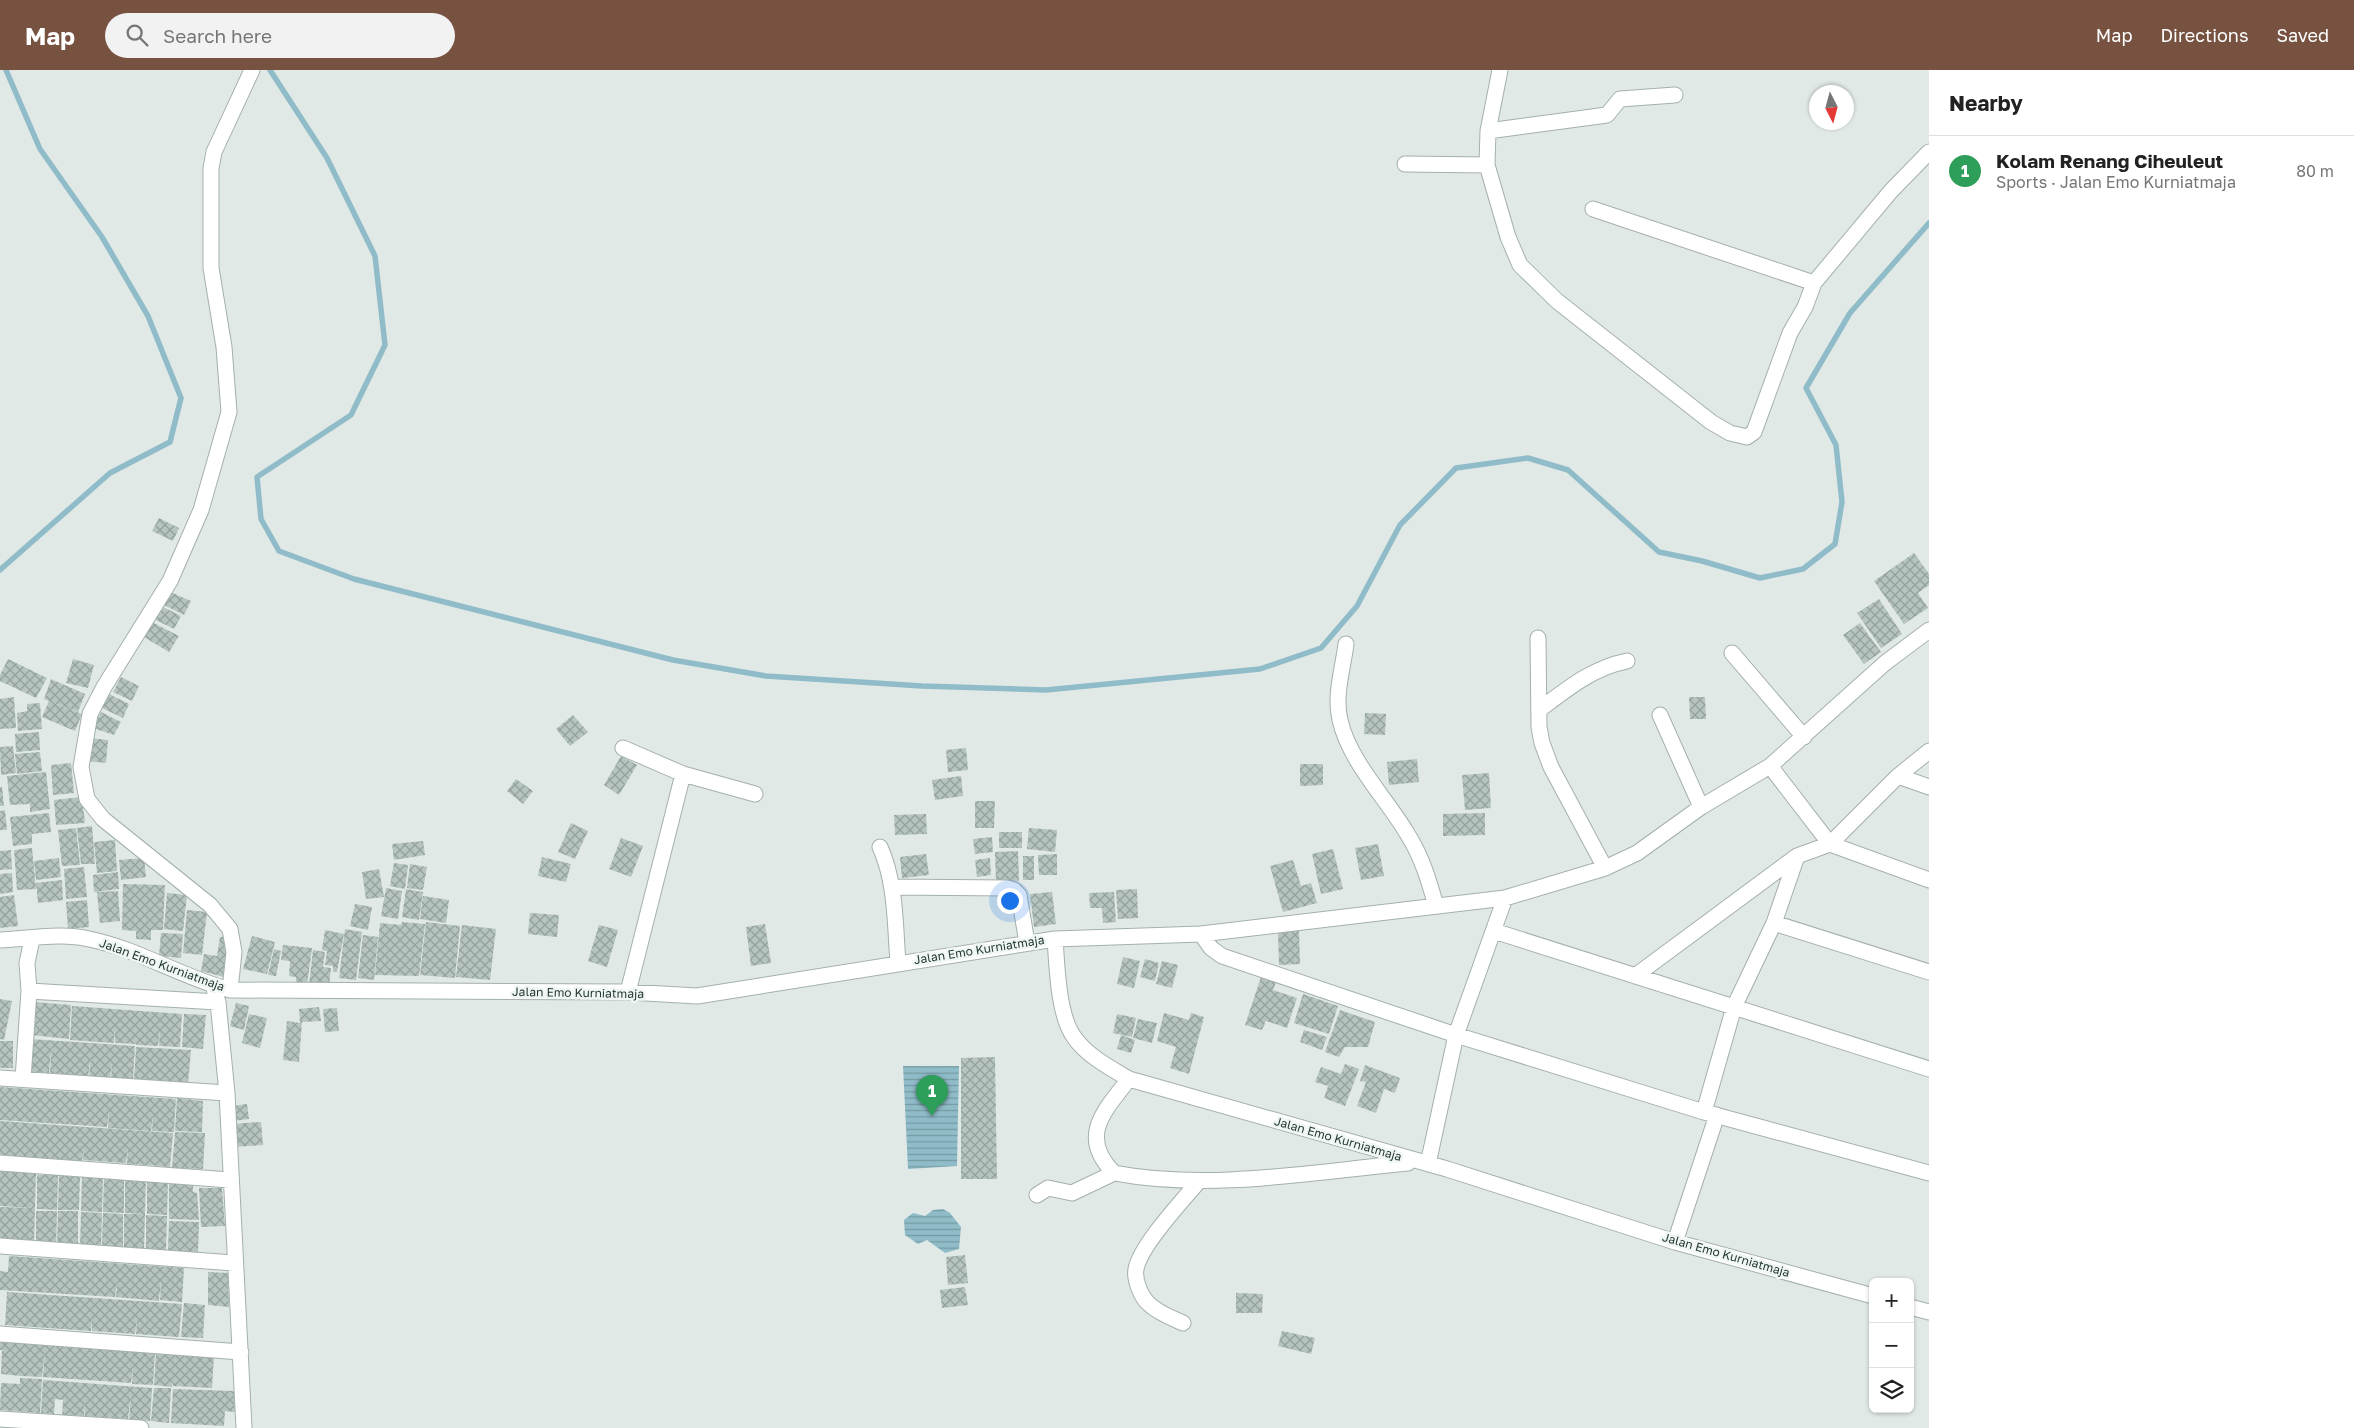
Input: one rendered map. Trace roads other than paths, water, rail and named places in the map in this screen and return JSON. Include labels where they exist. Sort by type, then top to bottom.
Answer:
[{"type":"street","points":[[230,990],[234,952],[230,929],[210,905],[103,819],[87,798],[81,767],[90,714],[104,687],[170,581],[202,510],[229,412],[224,346],[210,268],[212,168],[214,152],[252,70]]},
{"type":"street","points":[[1500,70],[1488,131],[1487,165],[1511,244],[1520,265],[1557,301],[1686,404],[1711,422],[1738,436],[1751,436],[1757,428],[1790,333],[1805,307],[1814,283],[1891,191],[1929,152]]},
{"type":"street","points":[[1488,131],[1607,115],[1620,99],[1674,95]]},
{"type":"street","points":[[1405,164],[1487,165]]},
{"type":"street","points":[[1594,209],[1814,283]]},
{"type":"street","points":[[1055,939],[1201,934],[1505,898],[1605,868],[1637,853],[1701,807],[1770,766],[1885,663],[1929,630]]},
{"type":"street","points":[[1538,638],[1540,735],[1551,766],[1605,868]]},
{"type":"street","points":[[1346,644],[1338,704],[1340,720],[1359,761],[1413,844],[1425,870],[1436,906]]},
{"type":"street","points":[[1732,653],[1804,737]]},
{"type":"street","points":[[1539,710],[1585,676],[1607,665],[1627,661]]},
{"type":"street","points":[[1660,715],[1701,807]]},
{"type":"street","points":[[623,748],[683,774],[755,794]]},
{"type":"street","points":[[1635,976],[1798,856],[1830,844],[1898,776],[1929,751]]},
{"type":"street","points":[[1770,766],[1830,844],[1929,880]]},
{"type":"street","points":[[628,992],[683,774]]},
{"type":"street","points":[[1898,776],[1929,787]]},
{"type":"street","points":[[880,847],[886,861],[892,887],[898,963]]},
{"type":"street","points":[[1675,1242],[1710,1113],[1734,1007],[1774,923],[1798,856]]},
{"type":"street","points":[[892,887],[1007,888],[1014,890],[1019,895],[1027,943]]},
{"type":"street","points":[[1037,1195],[1048,1188],[1072,1193],[1114,1173],[1142,1178],[1199,1181],[1423,1163],[1456,1034],[1505,898]]},
{"type":"street","points":[[1774,923],[1929,972]]},
{"type":"street","points":[[1494,931],[1929,1069]]},
{"type":"street","points":[[1201,934],[1211,948],[1222,956],[1456,1034],[1710,1113],[1929,1173]]},
{"type":"street","name":"Jalan Emo Kurniatmaja","points":[[0,940],[32,939],[50,936],[87,938],[123,948],[213,986],[230,990],[628,992],[697,996],[1055,939],[1064,1015],[1073,1037],[1106,1065],[1128,1079],[1423,1163],[1675,1242],[1869,1295]]},
{"type":"street","points":[[23,1080],[29,991],[27,963],[32,939]]},
{"type":"street","points":[[213,986],[218,1002],[227,1093],[234,1263],[241,1352],[244,1428]]},
{"type":"street","points":[[29,991],[218,1002]]},
{"type":"street","points":[[0,1078],[227,1093]]},
{"type":"street","points":[[1114,1173],[1103,1160],[1097,1148],[1097,1129],[1101,1116],[1128,1079]]},
{"type":"street","points":[[0,1164],[230,1180]]},
{"type":"street","points":[[1183,1323],[1148,1304],[1139,1288],[1135,1270],[1146,1248],[1199,1181]]},
{"type":"street","points":[[0,1246],[234,1263]]},
{"type":"street","points":[[1914,1308],[1929,1312]]},
{"type":"street","points":[[0,1334],[241,1352]]},
{"type":"street","points":[[0,1419],[141,1428]]},
{"type":"water","points":[[903,1066],[959,1066],[957,1166],[908,1169]]},
{"type":"water","points":[[943,1209],[950,1213],[961,1227],[959,1249],[945,1253],[927,1240],[918,1244],[905,1235],[904,1220],[913,1213],[925,1216],[933,1210]]},
{"type":"waterway","points":[[0,570],[110,473],[170,442],[181,398],[148,316],[102,237],[40,149],[6,70]]},
{"type":"waterway","points":[[270,70],[327,158],[375,256],[385,345],[351,415],[257,477],[261,519],[279,551],[354,579],[673,660],[766,676],[922,686],[1046,690],[1260,669],[1321,648],[1357,606],[1400,525],[1456,468],[1528,458],[1568,470],[1659,552],[1702,561],[1760,578],[1803,569],[1835,544],[1842,502],[1836,445],[1806,388],[1850,313],[1929,223]]},
{"type":"place","name":"Kolam Renang Ciheuleut","points":[[932,1116]]}]
